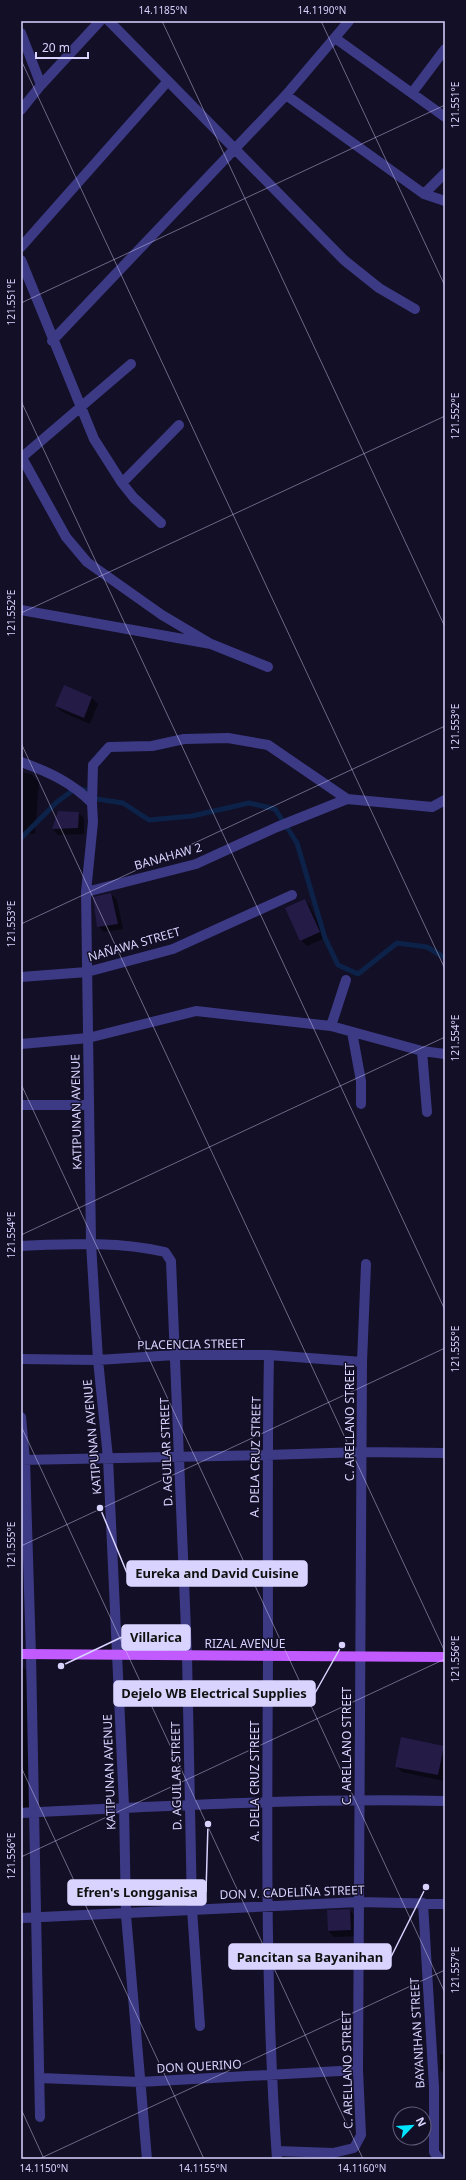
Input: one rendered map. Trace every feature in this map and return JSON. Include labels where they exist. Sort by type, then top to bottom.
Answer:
[{"type":"main road","name":"RIZAL AVENUE","points":[[26,1654],[445,1658]]},
{"type":"street","points":[[21,110],[41,85],[100,21]]},
{"type":"street","points":[[109,21],[234,149],[365,279],[415,310]]},
{"type":"street","points":[[52,341],[286,94],[349,21]]},
{"type":"street","points":[[21,32],[41,85]]},
{"type":"street","points":[[335,38],[445,117]]},
{"type":"street","points":[[412,93],[441,63],[445,48]]},
{"type":"street","points":[[21,248],[168,81]]},
{"type":"street","points":[[286,94],[424,194],[445,201]]},
{"type":"street","points":[[424,194],[445,173]]},
{"type":"street","points":[[21,260],[52,341],[94,439],[122,483],[134,498],[160,523]]},
{"type":"street","points":[[132,364],[21,457],[66,537],[87,562],[162,615],[211,644],[268,667]]},
{"type":"street","points":[[122,483],[179,425]]},
{"type":"street","points":[[21,610],[211,644]]},
{"type":"street","name":"KATIPUNAN AVENUE","points":[[146,2159],[126,1915],[124,1806],[108,1458],[98,1360],[91,1243],[86,892],[93,822],[93,765],[109,748],[152,746],[184,739],[228,738],[268,746],[347,799]]},
{"type":"street","points":[[21,762],[53,773],[78,790],[92,803]]},
{"type":"street","points":[[347,799],[432,807],[445,800]]},
{"type":"street","name":"BANAHAW 2","points":[[86,892],[196,864],[277,827],[347,799]]},
{"type":"street","name":"NAÑAWA STREET","points":[[21,977],[87,972],[173,948],[292,895]]},
{"type":"street","points":[[331,1026],[346,980]]},
{"type":"street","points":[[21,1044],[88,1038],[196,1011],[331,1026],[422,1051],[445,1054]]},
{"type":"street","points":[[352,1032],[361,1081],[361,1104]]},
{"type":"street","points":[[422,1051],[427,1112]]},
{"type":"street","points":[[21,1105],[89,1105]]},
{"type":"street","points":[[21,1246],[91,1243]]},
{"type":"street","name":"D. AGUILAR STREET","points":[[91,1243],[152,1249],[165,1252],[171,1261],[187,1655],[192,1909],[200,2026]]},
{"type":"street","name":"C. ARELLANO STREET","points":[[277,2155],[333,2153],[354,2148],[361,2135],[358,2070],[359,1656],[362,1362],[366,1264]]},
{"type":"street","name":"PLACENCIA STREET","points":[[21,1359],[98,1360],[175,1355],[270,1355],[362,1362]]},
{"type":"street","name":"A. DELA CRUZ STREET","points":[[270,1355],[267,1456],[268,1656],[266,1803],[271,2076],[277,2155]]},
{"type":"street","points":[[21,1417],[26,1654],[35,1812],[40,2117]]},
{"type":"street","points":[[23,1460],[179,1456],[267,1456],[362,1452],[445,1453]]},
{"type":"street","points":[[21,1813],[124,1806],[190,1806],[359,1799],[445,1801]]},
{"type":"street","name":"DON V. CADELIÑA STREET","points":[[21,1918],[126,1915],[192,1909],[359,1902],[445,1904]]},
{"type":"street","name":"BAYANIHAN STREET","points":[[423,1903],[434,2087],[434,2152],[439,2159]]},
{"type":"street","name":"DON QUERINO","points":[[40,2078],[140,2082],[271,2076],[358,2070]]},
{"type":"building","points":[[64,685],[92,697],[84,718],[55,706]]},
{"type":"building","points":[[58,811],[79,812],[78,828],[52,829]]},
{"type":"building","points":[[111,893],[118,924],[97,927],[93,897]]},
{"type":"building","points":[[305,899],[320,932],[300,941],[285,908]]},
{"type":"building","points":[[401,1737],[444,1746],[438,1775],[395,1767]]},
{"type":"building","points":[[350,1909],[351,1930],[328,1931],[327,1910]]},
{"type":"waterway","points":[[21,838],[57,802],[76,788],[85,790]]},
{"type":"waterway","points":[[97,799],[123,803],[149,820],[192,816],[249,803],[275,809],[297,843],[325,938],[338,965],[358,974],[397,943],[427,947],[445,958]]},
{"type":"place","name":"Eureka and David Cuisine","points":[[100,1508]]},
{"type":"place","name":"Dejelo WB Electrical Supplies","points":[[342,1645]]},
{"type":"place","name":"Villarica","points":[[61,1666]]},
{"type":"place","name":"Efren's Longganisa","points":[[208,1824]]},
{"type":"place","name":"Pancitan sa Bayanihan","points":[[426,1887]]}]
